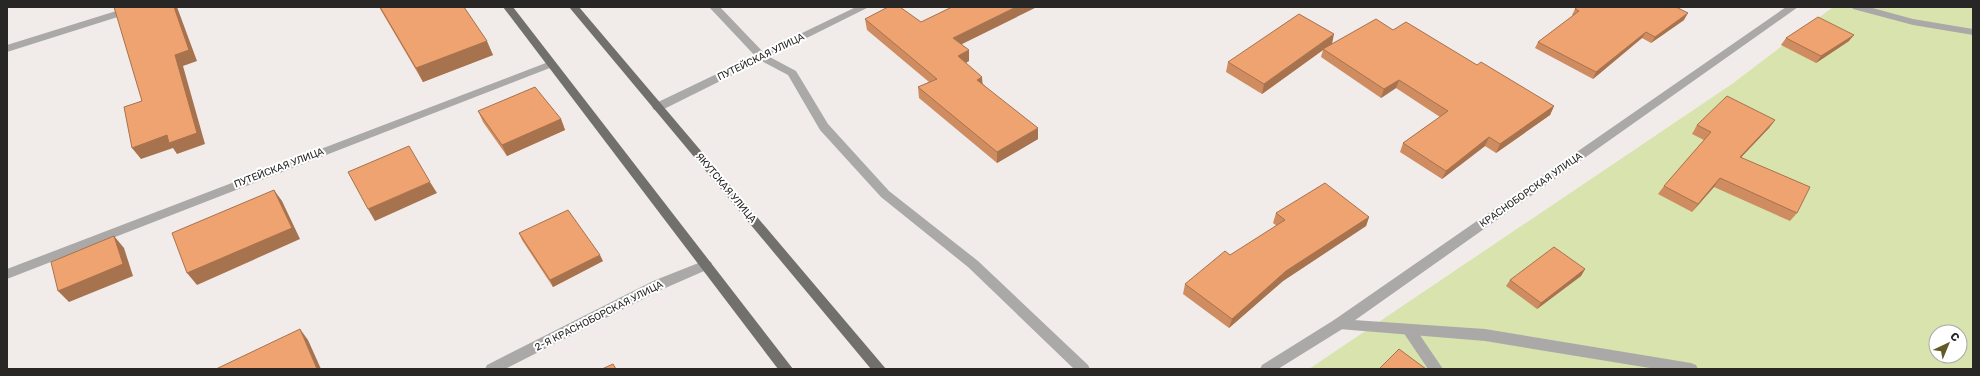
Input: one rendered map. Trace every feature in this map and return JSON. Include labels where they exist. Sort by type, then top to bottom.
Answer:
[{"type":"main road","points":[[508,7],[786,369]]},
{"type":"main road","name":"ЯКУТСКАЯ УЛИЦА","points":[[574,7],[878,369]]},
{"type":"street","points":[[7,49],[139,7]]},
{"type":"street","points":[[714,7],[762,57],[792,73],[824,127],[884,194],[973,264],[1083,369]]},
{"type":"street","name":"ПУТЕЙСКАЯ УЛИЦА","points":[[658,107],[864,7]]},
{"type":"street","name":"КРАСНОБОРСКАЯ УЛИЦА","points":[[1267,369],[1339,324],[1793,7]]},
{"type":"street","points":[[1857,7],[1913,22],[1973,32]]},
{"type":"street","name":"ПУТЕЙСКАЯ УЛИЦА","points":[[7,274],[551,64]]},
{"type":"street","name":"2-Я КРАСНОБОРСКАЯ УЛИЦА","points":[[492,369],[658,285],[706,264]]},
{"type":"street","points":[[1339,324],[1485,335],[1691,369]]},
{"type":"street","points":[[1408,329],[1436,369]]},
{"type":"green space","points":[[1833,7],[1973,7],[1973,369],[1309,369],[1732,84]]},
{"type":"building","points":[[114,7],[174,7],[189,50],[175,55],[197,133],[169,143],[167,135],[132,148],[124,107],[142,101]]},
{"type":"building","points":[[380,7],[464,7],[487,41],[416,68]]},
{"type":"building","points":[[888,7],[900,7],[921,22],[952,7],[1016,7],[953,38],[969,50],[958,56],[982,77],[977,80],[1038,128],[997,152],[918,87],[937,79],[865,19]]},
{"type":"building","points":[[1578,7],[1676,7],[1688,13],[1655,37],[1646,32],[1596,72],[1538,42],[1579,11],[1575,9]]},
{"type":"building","points":[[1299,14],[1334,34],[1264,84],[1228,62]]},
{"type":"building","points":[[1818,17],[1854,35],[1821,56],[1786,38]]},
{"type":"building","points":[[1376,19],[1393,30],[1406,22],[1477,65],[1481,62],[1554,106],[1500,144],[1489,137],[1446,171],[1403,143],[1448,111],[1399,80],[1384,89],[1323,49]]},
{"type":"building","points":[[535,87],[561,119],[502,145],[478,111]]},
{"type":"building","points":[[1727,96],[1775,120],[1740,157],[1810,187],[1797,213],[1720,178],[1698,204],[1664,186],[1711,132],[1697,125]]},
{"type":"building","points":[[409,146],[430,182],[368,209],[348,172]]},
{"type":"building","points":[[1325,183],[1369,217],[1286,271],[1232,319],[1185,284],[1225,251],[1230,255],[1285,220],[1276,213]]},
{"type":"building","points":[[274,190],[292,228],[187,273],[172,233]]},
{"type":"building","points":[[568,210],[600,255],[550,280],[519,233]]},
{"type":"building","points":[[114,236],[123,264],[58,291],[51,262]]},
{"type":"building","points":[[1554,247],[1585,269],[1541,303],[1510,280]]},
{"type":"building","points":[[300,329],[317,369],[216,369]]},
{"type":"building","points":[[1399,349],[1426,369],[1379,369]]},
{"type":"building","points":[[613,364],[616,369],[602,369]]}]
